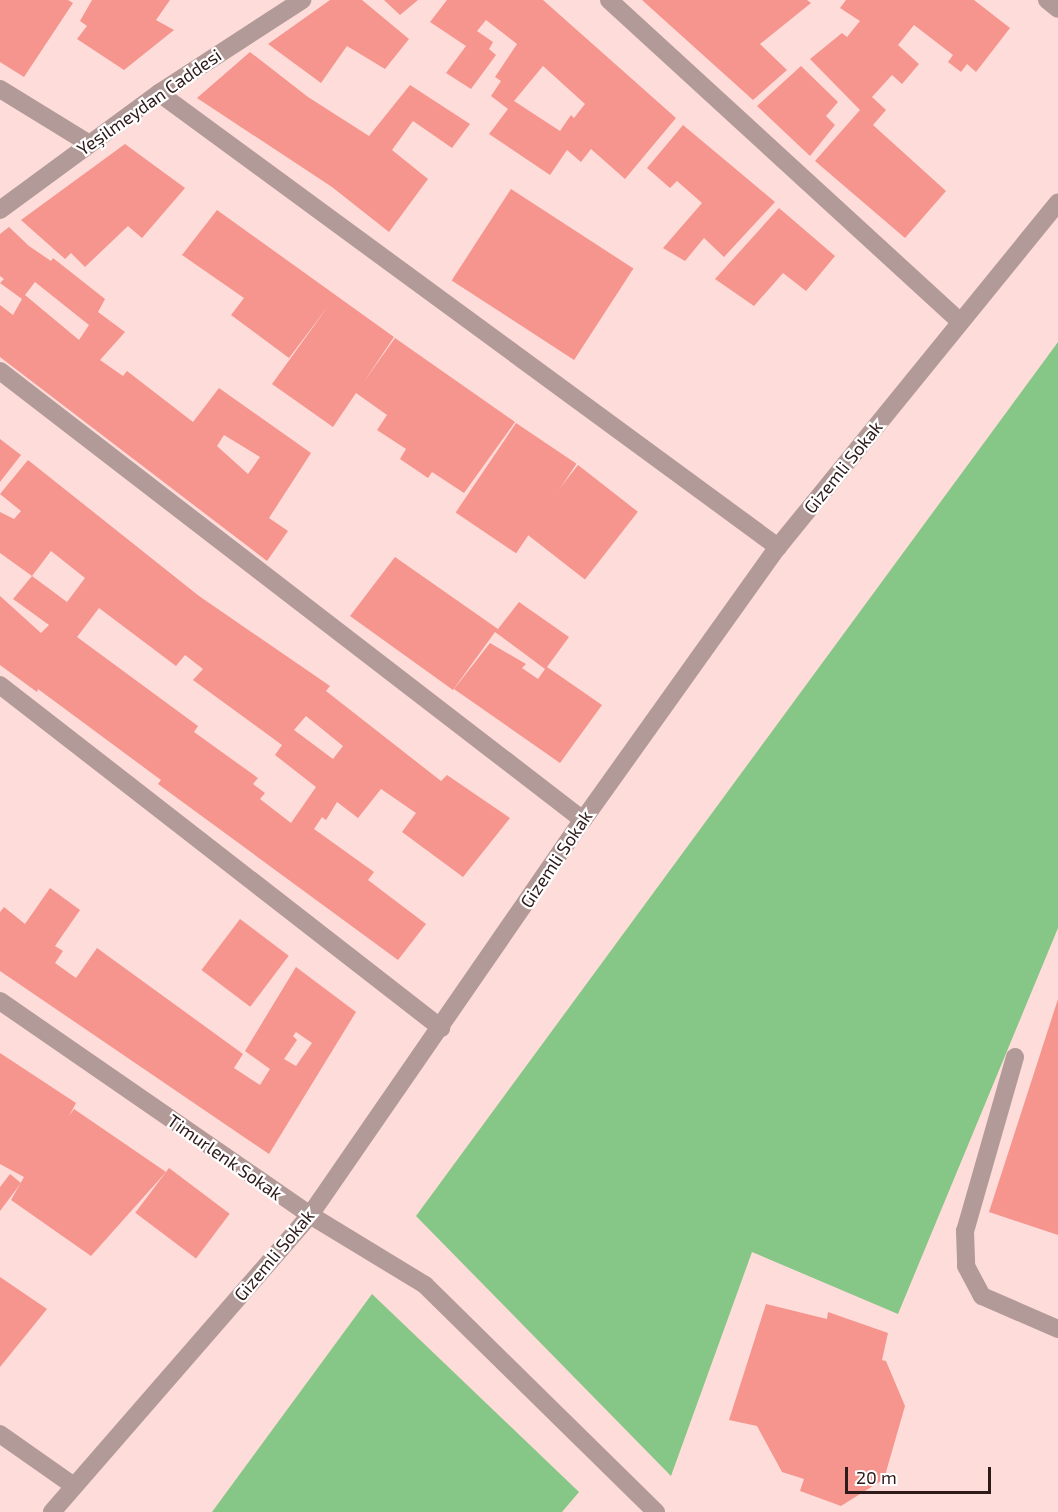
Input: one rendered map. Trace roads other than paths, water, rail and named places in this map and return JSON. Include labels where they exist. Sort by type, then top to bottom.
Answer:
[{"type":"street","name":"Yeşilmeydan Caddesi","points":[[0,210],[88,143],[159,93],[302,0]]},
{"type":"street","points":[[609,0],[959,321]]},
{"type":"street","points":[[1047,0],[1058,9]]},
{"type":"street","points":[[0,88],[88,143]]},
{"type":"street","points":[[159,93],[778,548]]},
{"type":"street","name":"Gizemli Sokak","points":[[52,1512],[310,1215],[583,820],[778,548],[959,321],[1058,203]]},
{"type":"street","points":[[0,371],[583,820]]},
{"type":"street","points":[[0,685],[441,1028]]},
{"type":"street","name":"Timurlenk Sokak","points":[[0,1001],[310,1215],[425,1285],[656,1512]]},
{"type":"street","points":[[1015,1057],[965,1231],[966,1266],[982,1296],[1058,1329]]},
{"type":"street","points":[[0,1434],[74,1486]]}]
